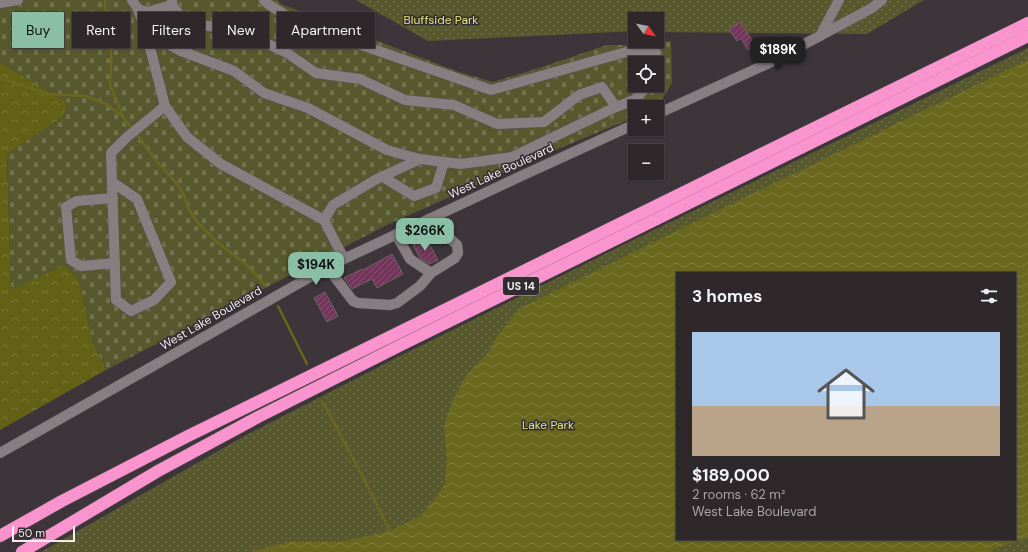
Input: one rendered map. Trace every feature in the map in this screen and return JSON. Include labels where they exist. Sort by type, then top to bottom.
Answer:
[{"type":"highway","name":"US 14","points":[[0,536],[62,500],[153,454],[1028,23]]},
{"type":"highway","name":"US 14","points":[[22,552],[158,471],[401,344],[1028,36]]},
{"type":"street","points":[[0,3],[18,0]]},
{"type":"street","points":[[132,0],[139,12]]},
{"type":"street","points":[[264,0],[298,23],[491,90],[626,52],[656,52],[656,56]]},
{"type":"street","points":[[820,36],[839,0]]},
{"type":"street","points":[[664,111],[769,63],[872,8],[882,0]]},
{"type":"street","points":[[138,9],[147,12],[172,2],[186,23],[239,30],[287,53],[316,73],[360,79],[405,100],[454,105],[497,124],[544,122],[579,95],[602,87],[616,107]]},
{"type":"street","points":[[150,48],[165,106],[187,137],[221,164],[324,220],[344,259]]},
{"type":"street","points":[[175,48],[234,71],[264,93],[308,108],[387,150],[420,159],[461,164],[512,157],[616,107],[634,100],[642,92]]},
{"type":"street","points":[[112,182],[137,199],[171,282],[154,300],[132,311],[116,300],[111,153],[141,124],[165,106]]},
{"type":"street","name":"West Lake Boulevard","points":[[0,453],[327,267],[628,127]]},
{"type":"street","points":[[324,220],[333,205],[383,176],[420,159]]},
{"type":"street","points":[[383,176],[414,196],[436,188],[444,162]]},
{"type":"street","points":[[113,198],[77,201],[66,207],[71,260],[80,266],[115,262]]},
{"type":"street","points":[[327,267],[353,301],[358,303],[390,305],[397,303],[420,286],[431,272],[455,258],[458,253],[457,246],[429,219]]},
{"type":"street","points":[[396,234],[410,258],[431,272]]},
{"type":"green space","points":[[0,0],[278,0],[281,4],[302,12],[277,12],[277,48],[375,48],[375,40],[456,71],[493,82],[607,45],[628,45],[628,48],[664,48],[664,42],[671,41],[672,83],[662,100],[628,100],[628,120],[541,156],[387,225],[106,370],[92,340],[79,280],[65,265],[11,290],[7,154],[63,117],[68,103],[0,62]]},
{"type":"green space","name":"Bluffside Park","points":[[356,0],[924,0],[867,34],[664,32],[664,12],[628,12],[628,31],[428,41]]},
{"type":"green space","name":"Lake Park","points":[[1028,48],[1028,552],[41,552],[248,434],[394,359],[627,243]]},
{"type":"green space","points":[[0,62],[68,103],[63,117],[7,154],[11,289],[65,265],[79,280],[92,340],[106,370],[0,430]]},
{"type":"water","name":"Lake Park","points":[[1028,60],[1028,537],[996,548],[990,552],[250,552],[289,542],[340,542],[390,531],[420,516],[445,484],[447,458],[444,425],[453,400],[467,374],[487,354],[499,334],[519,309]]},
{"type":"building","points":[[740,22],[755,45],[748,50],[741,38],[737,41],[729,29]]},
{"type":"building","points":[[426,238],[438,260],[429,264],[420,258],[413,245]]},
{"type":"building","points":[[392,254],[403,274],[377,288],[372,279],[352,289],[344,278],[362,269],[363,270]]},
{"type":"building","points":[[325,292],[338,316],[327,322],[314,298]]},
{"type":"waterway","points":[[105,0],[106,27],[111,46],[110,85],[123,116]]},
{"type":"waterway","points":[[0,78],[48,94],[86,96],[108,105],[123,117],[133,130]]},
{"type":"waterway","points":[[136,133],[154,158],[178,185],[184,195],[189,210],[198,223],[219,244],[246,264],[265,285]]},
{"type":"waterway","points":[[278,306],[307,364]]},
{"type":"waterway","points":[[324,404],[390,531]]}]
